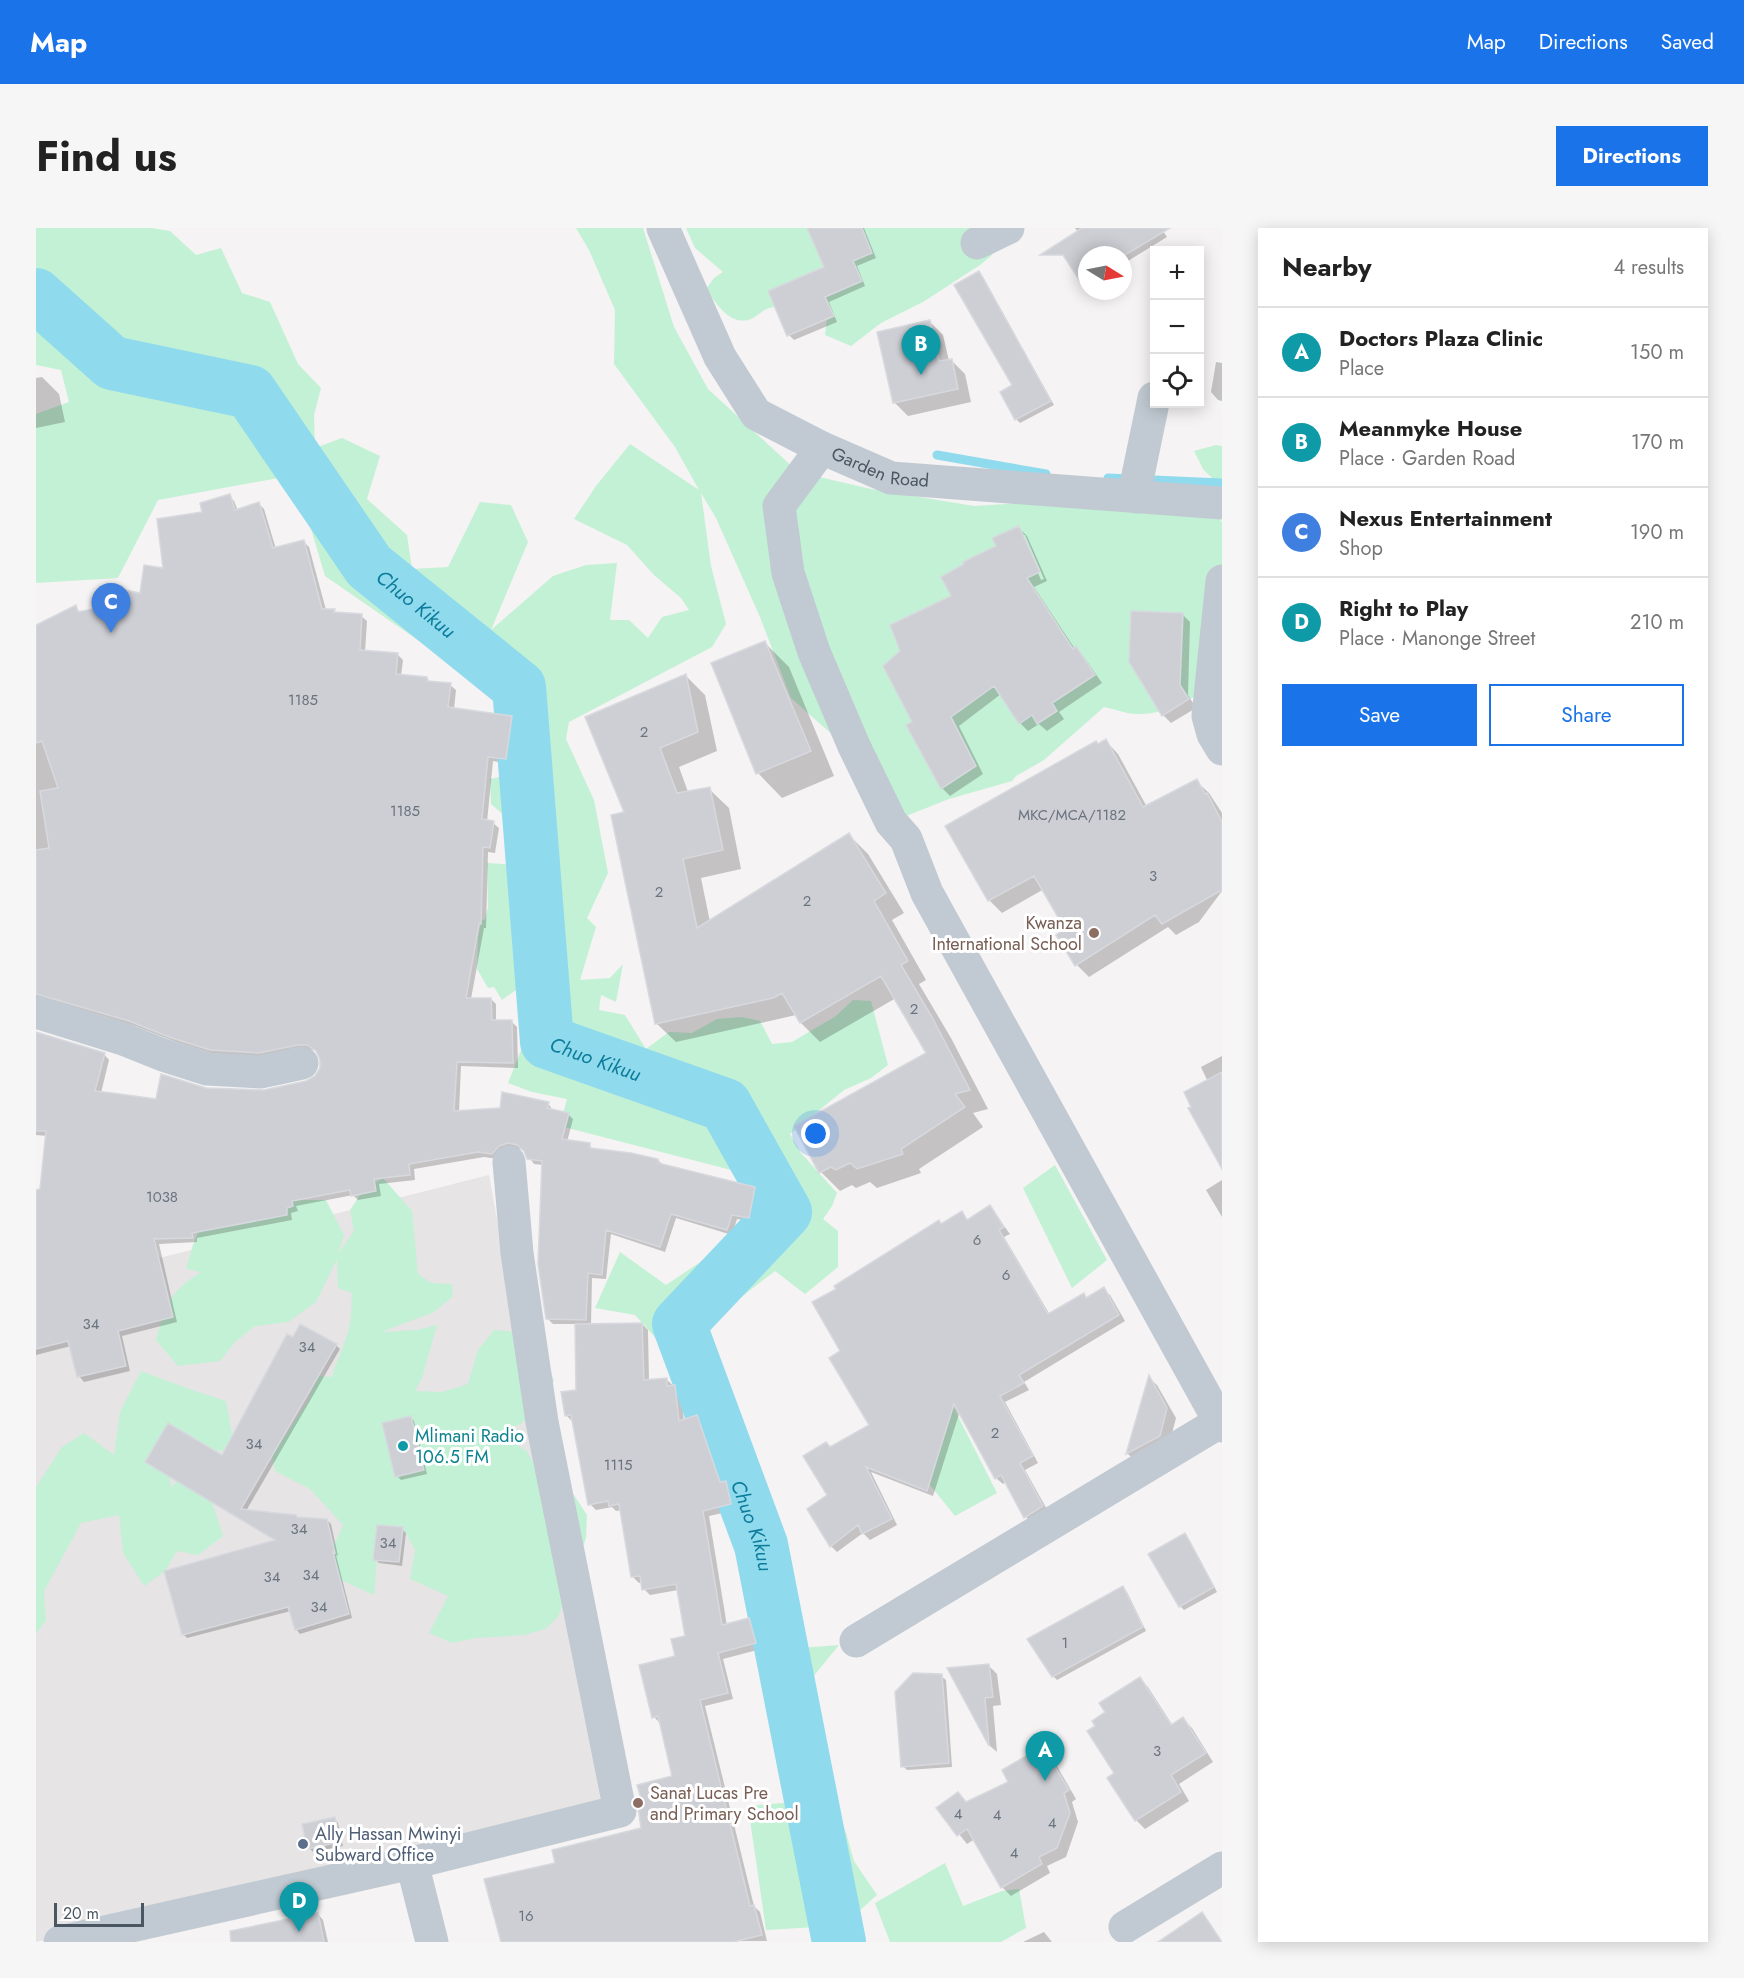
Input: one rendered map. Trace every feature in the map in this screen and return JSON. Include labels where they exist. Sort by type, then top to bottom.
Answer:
[{"type":"street","name":"Garden Road","points":[[663,228],[720,357],[756,414],[822,448],[891,478],[1222,503]]},
{"type":"street","points":[[977,243],[1008,228]]},
{"type":"street","points":[[1137,497],[1137,480],[1153,408]]},
{"type":"street","points":[[822,448],[779,506],[788,573],[814,652],[854,746],[891,822],[906,839],[927,893],[1221,1424],[856,1641]]},
{"type":"street","points":[[1222,581],[1208,716],[1213,734],[1222,749]]},
{"type":"street","points":[[36,1012],[123,1039],[207,1069],[260,1072],[302,1063]]},
{"type":"street","points":[[60,1942],[412,1863],[620,1812],[542,1422],[518,1253],[509,1161]]},
{"type":"street","points":[[412,1863],[432,1942]]},
{"type":"street","points":[[1125,1927],[1222,1868]]},
{"type":"shaded area","points":[[489,1175],[603,1802],[36,1942],[36,1289]]},
{"type":"green space","points":[[36,228],[151,228],[170,231],[196,255],[221,248],[242,293],[270,302],[298,364],[321,388],[314,415],[315,448],[342,438],[380,456],[367,499],[407,535],[412,569],[448,567],[480,502],[511,505],[528,542],[491,630],[553,576],[586,565],[617,563],[610,620],[629,620],[648,638],[662,617],[689,610],[681,598],[654,575],[627,545],[574,519],[596,486],[630,444],[699,490],[675,447],[614,364],[615,310],[589,250],[576,228],[643,228],[674,327],[708,389],[798,472],[871,489],[974,506],[1195,492],[1222,522],[1222,676],[1204,691],[1172,708],[1133,714],[1104,707],[1044,760],[1016,776],[1012,781],[949,799],[891,822],[835,737],[791,698],[760,617],[716,518],[701,493],[711,566],[726,624],[712,647],[569,722],[566,739],[594,800],[608,873],[587,918],[596,927],[580,980],[610,978],[623,964],[616,1002],[601,995],[599,1010],[625,1015],[646,1049],[669,1032],[692,1033],[717,1019],[742,1017],[760,1021],[772,1044],[792,1042],[836,1016],[853,1000],[871,1001],[888,1065],[871,1078],[844,1090],[790,1134],[801,1153],[837,1193],[823,1219],[838,1231],[838,1267],[805,1294],[775,1271],[669,1353],[635,1315],[595,1308],[620,1252],[666,1285],[754,1226],[757,1198],[743,1173],[560,1126],[567,1099],[532,1092],[508,1083],[534,1017],[516,990],[502,1000],[494,987],[488,988],[477,969],[481,921],[485,919],[488,907],[487,863],[517,865],[513,823],[491,804],[490,779],[512,774],[516,734],[508,696],[464,672],[325,576],[295,475],[158,500],[118,578],[36,583],[36,414],[69,402],[61,370],[36,365]]},
{"type":"green space","points":[[686,228],[1008,228],[991,256],[980,265],[923,302],[881,323],[851,346],[825,335],[827,319],[802,315],[776,307],[767,309],[747,320],[733,318],[726,314],[706,289],[714,278],[723,272],[695,248]]},
{"type":"green space","points":[[1216,445],[1222,446],[1222,488],[1203,469],[1194,451]]},
{"type":"green space","points":[[1055,1165],[1107,1260],[1072,1288],[1023,1188]]},
{"type":"green space","points":[[383,1178],[412,1211],[418,1274],[431,1283],[452,1284],[453,1296],[434,1312],[381,1332],[417,1330],[437,1325],[422,1378],[415,1391],[442,1392],[468,1384],[478,1350],[494,1330],[517,1332],[543,1353],[554,1380],[544,1406],[520,1424],[506,1431],[510,1441],[527,1451],[536,1469],[555,1491],[574,1495],[587,1515],[586,1538],[558,1617],[545,1629],[524,1635],[476,1638],[452,1643],[429,1633],[448,1596],[410,1579],[415,1550],[403,1528],[377,1560],[374,1595],[330,1575],[334,1545],[343,1525],[310,1489],[275,1471],[272,1456],[308,1401],[318,1376],[332,1377],[346,1340],[351,1319],[352,1293],[338,1288],[337,1259],[316,1302],[288,1322],[255,1326],[235,1342],[220,1361],[178,1366],[156,1340],[170,1301],[181,1287],[201,1272],[186,1269],[204,1218],[294,1200],[326,1200],[344,1235],[338,1254],[354,1231],[350,1210],[364,1189]]},
{"type":"green space","points":[[141,1371],[226,1401],[235,1451],[194,1450],[167,1454],[171,1487],[191,1469],[211,1499],[223,1536],[198,1555],[177,1551],[165,1571],[144,1586],[123,1553],[119,1515],[81,1523],[44,1591],[46,1620],[36,1634],[36,1487],[62,1447],[84,1433],[114,1455],[120,1412]]},
{"type":"green space","points":[[937,1375],[997,1493],[955,1516],[881,1424]]},
{"type":"green space","points":[[795,1628],[800,1648],[839,1645],[808,1683],[813,1734],[833,1800],[854,1861],[877,1895],[858,1912],[865,1942],[818,1942],[817,1927],[766,1930],[748,1806],[805,1801],[774,1634]]},
{"type":"green space","points":[[945,1863],[963,1906],[1002,1891],[1019,1889],[1026,1928],[1001,1942],[890,1942],[875,1903]]},
{"type":"building","points":[[807,228],[862,228],[872,253],[853,261],[862,281],[825,297],[834,316],[787,336],[768,291],[824,267]]},
{"type":"building","points":[[1082,228],[1170,228],[1132,251],[1132,246],[1078,246],[1078,278],[1063,255],[1040,255]]},
{"type":"building","points":[[979,271],[1051,401],[1015,420],[1000,392],[1012,385],[954,285]]},
{"type":"building","points":[[930,320],[939,361],[952,359],[958,389],[893,403],[877,332]]},
{"type":"building","points":[[230,494],[235,510],[259,502],[273,548],[304,540],[322,609],[362,614],[360,650],[398,653],[396,674],[427,677],[427,681],[451,683],[448,707],[512,716],[506,759],[488,757],[482,819],[494,821],[490,848],[483,847],[481,924],[479,924],[466,998],[491,998],[492,1020],[512,1020],[513,1063],[457,1062],[454,1111],[500,1108],[502,1092],[549,1102],[547,1108],[569,1113],[562,1139],[590,1143],[590,1148],[658,1159],[658,1163],[755,1187],[749,1218],[732,1215],[727,1230],[671,1214],[660,1247],[606,1230],[602,1275],[588,1273],[586,1320],[546,1319],[538,1264],[542,1161],[527,1159],[524,1151],[517,1145],[508,1143],[499,1146],[492,1154],[478,1152],[409,1164],[410,1175],[374,1179],[376,1191],[351,1196],[350,1190],[292,1201],[293,1206],[287,1208],[287,1215],[192,1233],[193,1238],[154,1239],[173,1317],[118,1331],[126,1366],[77,1377],[68,1341],[36,1349],[36,1190],[40,1189],[46,1131],[36,1131],[36,1032],[105,1053],[95,1091],[156,1099],[161,1074],[206,1088],[264,1090],[306,1081],[315,1076],[320,1068],[320,1060],[316,1051],[307,1045],[259,1053],[210,1050],[129,1021],[36,994],[36,850],[49,848],[40,791],[58,788],[42,741],[36,743],[36,625],[76,605],[78,612],[117,604],[119,589],[140,593],[144,565],[163,568],[157,519],[202,512],[200,503]]},
{"type":"building","points":[[1019,526],[1040,572],[1027,578],[1073,649],[1076,646],[1095,675],[1052,703],[1057,711],[1037,724],[1032,715],[1019,724],[994,686],[951,717],[976,766],[941,789],[906,725],[912,722],[883,666],[900,651],[890,625],[951,596],[941,577],[964,564],[963,562],[996,546],[992,538]]},
{"type":"building","points":[[1131,611],[1183,613],[1180,685],[1189,699],[1162,716],[1129,662]]},
{"type":"building","points":[[765,641],[811,751],[756,774],[711,663]]},
{"type":"building","points":[[686,674],[698,732],[660,748],[677,793],[710,787],[723,850],[683,859],[697,928],[849,833],[886,893],[874,901],[908,961],[901,965],[932,1017],[970,1090],[955,1094],[965,1107],[901,1149],[903,1154],[857,1169],[850,1163],[836,1170],[831,1167],[819,1173],[794,1126],[926,1053],[881,976],[800,1023],[782,993],[773,998],[655,1024],[611,815],[624,812],[585,717]]},
{"type":"building","points":[[1106,739],[1143,807],[1197,779],[1222,822],[1222,890],[1162,924],[1155,915],[1075,966],[1056,935],[1065,929],[1034,876],[988,901],[945,826],[1096,741],[1098,744]]},
{"type":"building","points":[[1222,1072],[1222,1169],[1188,1108],[1191,1107],[1184,1092]]},
{"type":"building","points":[[990,1205],[1004,1227],[999,1230],[1048,1314],[1084,1293],[1086,1298],[1104,1287],[1119,1315],[1019,1375],[1024,1383],[1000,1396],[1033,1456],[1020,1463],[1043,1506],[1024,1518],[1001,1475],[995,1479],[954,1404],[927,1491],[866,1467],[892,1519],[862,1534],[858,1525],[830,1547],[807,1509],[827,1495],[803,1456],[826,1442],[830,1447],[869,1425],[829,1358],[840,1351],[812,1302],[836,1289],[834,1286],[939,1220],[941,1224],[962,1211],[967,1220]]},
{"type":"building","points":[[642,1323],[644,1380],[667,1378],[667,1386],[675,1385],[679,1421],[697,1415],[720,1482],[726,1481],[731,1504],[703,1511],[722,1625],[749,1618],[756,1643],[718,1653],[728,1693],[700,1700],[750,1906],[754,1905],[762,1935],[733,1942],[501,1942],[484,1879],[555,1863],[552,1850],[641,1828],[638,1807],[643,1806],[637,1785],[672,1776],[658,1716],[652,1718],[639,1665],[675,1656],[671,1639],[685,1636],[676,1584],[642,1590],[640,1576],[631,1577],[619,1504],[609,1506],[608,1501],[588,1505],[571,1415],[565,1416],[561,1392],[576,1390],[575,1324]]},
{"type":"building","points":[[300,1324],[337,1344],[241,1509],[327,1519],[349,1614],[295,1630],[288,1607],[182,1635],[164,1571],[275,1540],[145,1462],[168,1423],[222,1455],[287,1334],[293,1337]]},
{"type":"building","points":[[1149,1375],[1167,1408],[1160,1436],[1126,1454]]},
{"type":"building","name":"Mlimani Radio 106.5 FM","points":[[411,1416],[424,1470],[395,1477],[382,1423]]},
{"type":"building","points":[[377,1525],[403,1527],[399,1562],[373,1560]]},
{"type":"building","points":[[1185,1533],[1214,1587],[1179,1607],[1148,1554]]},
{"type":"building","points":[[1123,1586],[1143,1627],[1052,1677],[1027,1639]]},
{"type":"building","points":[[989,1664],[993,1697],[985,1698],[989,1746],[947,1668]]},
{"type":"building","points":[[913,1673],[942,1674],[949,1763],[901,1767],[895,1692]]},
{"type":"building","points":[[1140,1677],[1171,1725],[1183,1717],[1206,1753],[1171,1775],[1181,1792],[1135,1821],[1107,1778],[1114,1773],[1087,1731],[1095,1726],[1092,1721],[1105,1712],[1099,1703]]},
{"type":"building","points":[[1036,1750],[1045,1750],[1069,1790],[1064,1793],[1070,1813],[1057,1848],[1039,1857],[1042,1864],[1001,1888],[967,1829],[957,1836],[936,1808],[958,1792],[966,1802],[1008,1782],[1002,1770]]},
{"type":"building","points":[[335,1817],[340,1842],[307,1849],[302,1824]]},
{"type":"building","points":[[1202,1912],[1222,1942],[1158,1942]]},
{"type":"building","points":[[318,1913],[324,1942],[231,1942],[230,1931]]},
{"type":"waterway","name":"Chuo Kikuu","points":[[36,295],[112,363],[250,392],[369,566],[519,687],[547,1042],[725,1105],[785,1212],[679,1324],[761,1545],[839,1942]]},
{"type":"waterway","points":[[937,455],[1046,474]]},
{"type":"waterway","points":[[1108,478],[1222,483]]},
{"type":"place","name":"Meanmyke House","points":[[921,375]]},
{"type":"place","name":"Nexus Entertainment","points":[[111,633]]},
{"type":"place","name":"Kwanza International School","points":[[1094,933]]},
{"type":"place","name":"Mlimani Radio 106.5 FM","points":[[403,1446]]},
{"type":"place","name":"Doctors Plaza Clinic","points":[[1045,1781]]},
{"type":"place","name":"Sanat Lucas Pre and Primary School","points":[[638,1803]]},
{"type":"place","name":"Ally Hassan Mwinyi Subward Office","points":[[303,1844]]},
{"type":"place","name":"Right to Play","points":[[299,1932]]}]
